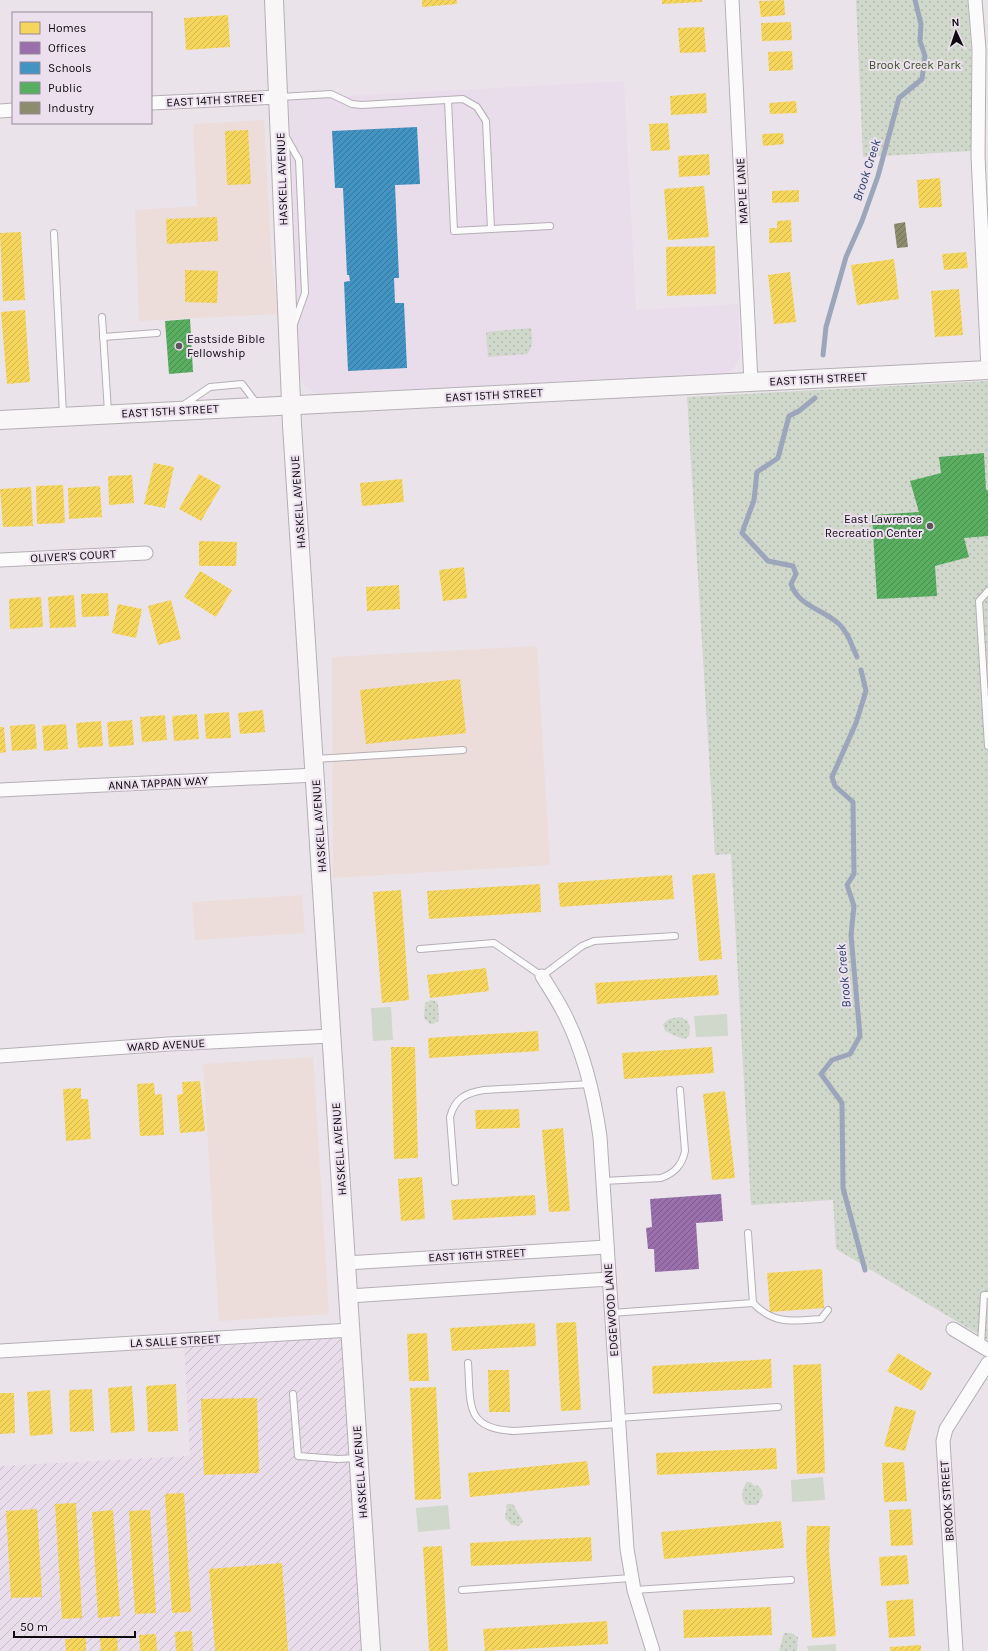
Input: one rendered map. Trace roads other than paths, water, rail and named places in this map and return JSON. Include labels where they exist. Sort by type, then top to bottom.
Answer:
[{"type":"main road","name":"HASKELL AVENUE","points":[[274,0],[292,405],[371,1651]]},
{"type":"main road","name":"EAST 15TH STREET","points":[[0,420],[988,370]]},
{"type":"street","name":"MAPLE LANE","points":[[732,0],[751,382]]},
{"type":"street","points":[[975,0],[979,49],[978,156],[985,239],[988,370]]},
{"type":"street","name":"EAST 14TH STREET","points":[[152,103],[278,97]]},
{"type":"street","points":[[0,111],[12,110]]},
{"type":"street","name":"OLIVER'S COURT","points":[[0,560],[146,553]]},
{"type":"street","name":"ANNA TAPPAN WAY","points":[[0,790],[315,767]]},
{"type":"street","name":"EDGEWOOD LANE","points":[[542,976],[564,1013],[576,1039],[590,1084],[600,1137],[627,1549],[633,1584],[653,1651]]},
{"type":"street","name":"WARD AVENUE","points":[[0,1056],[169,1044],[332,1036]]},
{"type":"street","name":"EAST 16TH STREET","points":[[346,1263],[607,1247]]},
{"type":"street","points":[[349,1296],[610,1279]]},
{"type":"street","points":[[953,1329],[985,1348]]},
{"type":"street","name":"LA SALLE STREET","points":[[0,1351],[351,1330]]},
{"type":"street","name":"BROOK STREET","points":[[956,1651],[943,1440],[946,1429],[988,1363]]},
{"type":"lane","points":[[278,97],[331,94],[352,104],[362,105],[463,99],[477,107],[486,121],[491,229]]},
{"type":"lane","points":[[448,100],[454,231],[550,226]]},
{"type":"lane","points":[[54,233],[64,416]]},
{"type":"lane","points":[[102,317],[108,414]]},
{"type":"lane","points":[[104,337],[157,333]]},
{"type":"lane","points":[[988,591],[979,601],[988,746]]},
{"type":"lane","points":[[315,767],[463,750]]},
{"type":"lane","points":[[420,949],[494,943],[542,976],[582,946],[594,940],[675,936]]},
{"type":"lane","points":[[455,1182],[450,1117],[453,1107],[460,1098],[472,1092],[484,1090],[590,1084]]},
{"type":"lane","points":[[603,1181],[661,1178],[670,1175],[677,1169],[683,1161],[685,1151],[680,1090]]},
{"type":"lane","points":[[748,1233],[753,1303],[763,1313],[775,1320],[793,1321],[821,1319],[828,1310]]},
{"type":"lane","points":[[985,1348],[984,1295],[988,1295]]},
{"type":"lane","points":[[611,1313],[753,1303]]},
{"type":"lane","points":[[468,1363],[471,1407],[476,1418],[484,1426],[499,1430],[514,1431],[778,1407]]},
{"type":"lane","points":[[293,1394],[298,1456],[338,1459],[359,1458]]},
{"type":"lane","points":[[462,1590],[791,1580]]},
{"type":"waterway","name":"Brook Creek","points":[[823,355],[826,327],[846,257],[862,221],[878,176],[899,98],[922,79],[925,56],[920,41],[921,24],[915,0]]},
{"type":"waterway","name":"Brook Creek","points":[[815,398],[799,411],[789,416],[778,458],[757,472],[754,500],[742,533],[768,561],[793,566],[796,574],[791,584],[794,591],[805,602],[833,619],[842,627],[850,639],[857,657]]},
{"type":"waterway","name":"Brook Creek","points":[[861,670],[866,691],[856,723],[832,777],[835,786],[853,802],[854,874],[847,885],[854,906],[851,935],[860,1036],[850,1054],[832,1060],[821,1074],[842,1103],[843,1188],[865,1270]]},
{"type":"place","name":"Eastside Bible Fellowship","points":[[179,346]]},
{"type":"place","name":"East Lawrence Recreation Center","points":[[930,526]]},
{"type":"park label","name":"Brook Creek Park","points":[[915,65]]}]
